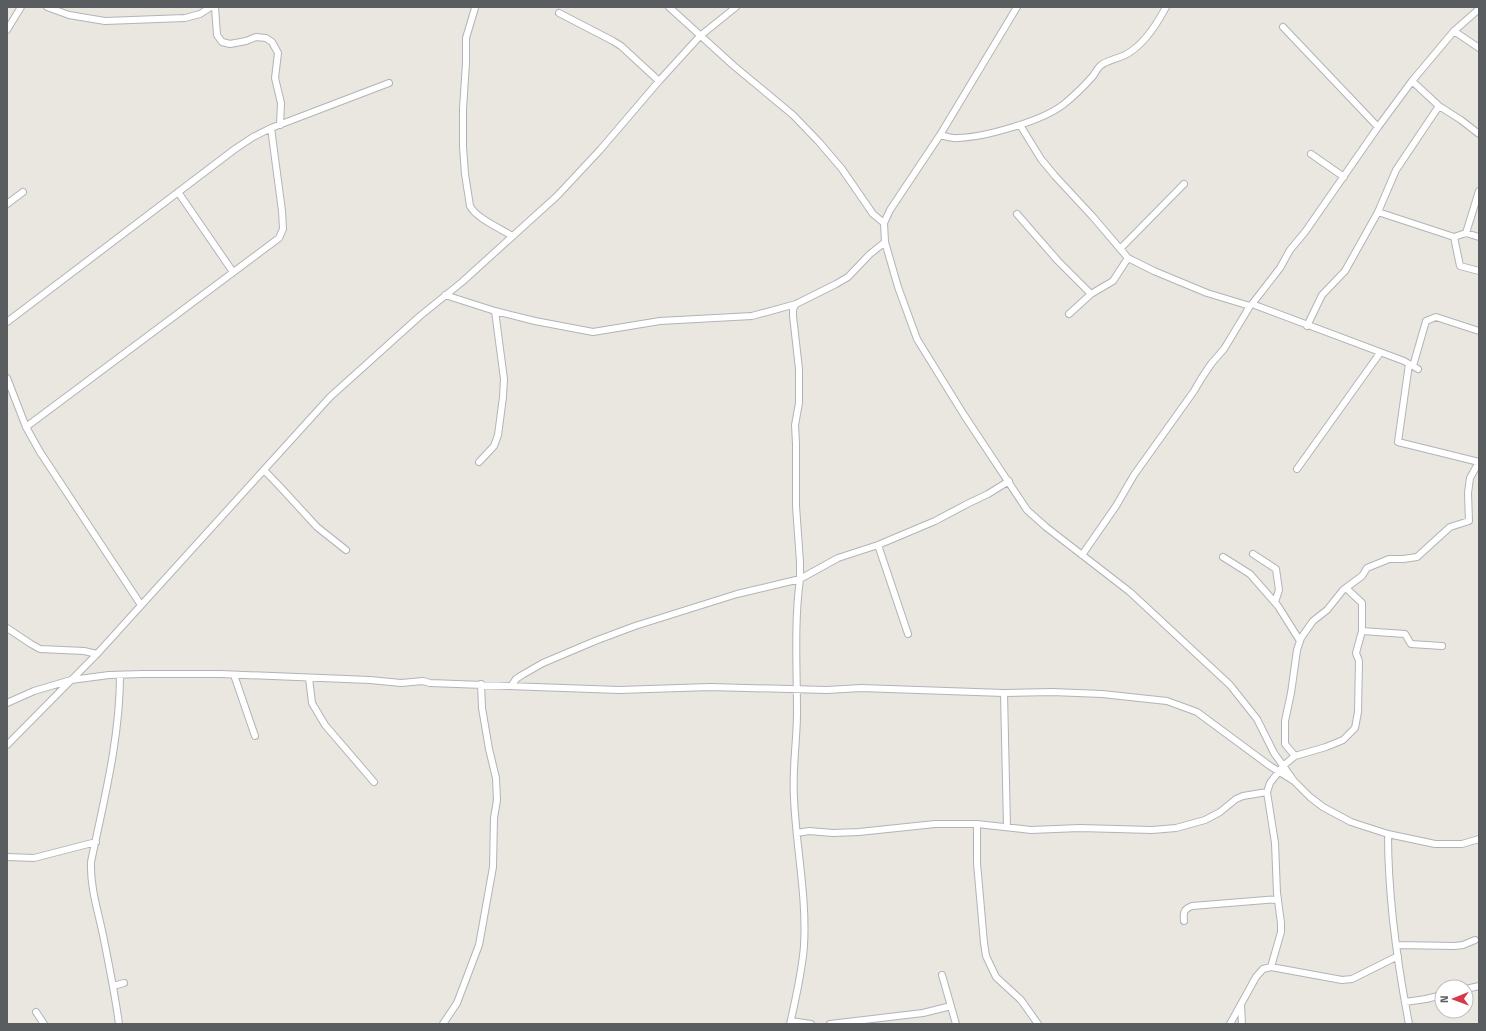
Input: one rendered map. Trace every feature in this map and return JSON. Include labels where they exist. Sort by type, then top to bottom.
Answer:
[{"type":"street","points":[[7,30],[21,7]]},
{"type":"street","points":[[47,7],[69,15],[105,21],[185,18],[200,14],[211,7]]},
{"type":"street","points":[[215,7],[217,35],[222,42],[230,44],[246,42],[256,37],[266,38],[272,42],[278,53],[275,78],[281,103],[280,125]]},
{"type":"street","points":[[669,7],[700,36],[793,115],[837,164],[873,214],[884,222]]},
{"type":"street","points":[[7,745],[97,654],[330,397],[420,316],[462,282],[557,196],[600,150],[700,36],[736,7]]},
{"type":"street","points":[[1018,7],[940,135],[890,210],[884,222],[885,242],[898,288],[917,339],[964,415],[1027,510],[1046,527],[1130,592],[1230,685],[1257,720],[1274,752],[1294,781],[1310,797],[1324,807],[1351,822],[1388,834],[1435,844],[1462,844],[1479,839]]},
{"type":"street","points":[[940,135],[956,138],[974,136],[1020,125],[1047,114],[1064,104],[1106,62],[1126,55],[1136,47],[1157,25],[1166,7]]},
{"type":"street","points":[[475,8],[466,38],[463,110],[464,154],[470,206],[472,210],[482,218],[512,236]]},
{"type":"street","points":[[1082,555],[1134,475],[1194,391],[1200,379],[1224,349],[1251,305],[1280,268],[1290,250],[1338,186],[1378,127],[1412,81],[1454,31],[1479,9]]},
{"type":"street","points":[[559,13],[617,44],[659,81]]},
{"type":"street","points":[[1283,27],[1378,127]]},
{"type":"street","points":[[1454,31],[1479,48]]},
{"type":"street","points":[[1412,81],[1439,106],[1479,134]]},
{"type":"street","points":[[7,322],[235,149],[253,137],[271,128],[389,83]]},
{"type":"street","points":[[1308,326],[1322,295],[1345,271],[1378,212],[1396,170],[1439,106]]},
{"type":"street","points":[[1020,125],[1041,159],[1128,258],[1154,271],[1207,293],[1251,305],[1413,366]]},
{"type":"street","points":[[26,427],[279,238],[283,229],[282,211],[271,128]]},
{"type":"street","points":[[1311,154],[1344,177]]},
{"type":"street","points":[[1120,249],[1184,184]]},
{"type":"street","points":[[1466,233],[1479,191]]},
{"type":"street","points":[[7,204],[23,192]]},
{"type":"street","points":[[178,192],[232,272]]},
{"type":"street","points":[[1378,212],[1454,237],[1466,233],[1479,237]]},
{"type":"street","points":[[1017,214],[1058,261],[1091,294]]},
{"type":"street","points":[[1454,237],[1460,266],[1479,271]]},
{"type":"street","points":[[445,295],[495,312],[593,332],[660,321],[752,316],[796,304],[848,277],[870,254],[885,242]]},
{"type":"street","points":[[1069,314],[1091,294],[1113,281],[1128,258]]},
{"type":"street","points":[[796,304],[793,309],[793,316],[799,369],[799,403],[795,425],[796,506],[800,579],[798,599],[796,689],[797,712],[794,797],[804,920],[804,946],[791,1022],[811,1024]]},
{"type":"street","points":[[479,462],[494,446],[498,435],[503,398],[504,379],[495,312]]},
{"type":"street","points":[[1295,756],[1286,744],[1284,721],[1291,693],[1297,650],[1300,641],[1313,621],[1327,610],[1346,588],[1362,576],[1367,568],[1389,558],[1403,560],[1417,557],[1450,527],[1469,521],[1468,493],[1470,478],[1479,462],[1398,442],[1413,366],[1426,321],[1436,317],[1479,331]]},
{"type":"street","points":[[1297,469],[1380,353]]},
{"type":"street","points":[[7,378],[26,427],[40,452],[141,605]]},
{"type":"street","points":[[264,470],[317,527],[346,550]]},
{"type":"street","points":[[512,685],[516,679],[543,663],[608,636],[737,594],[800,579],[838,558],[878,545],[935,521],[988,494],[1009,481]]},
{"type":"street","points":[[878,545],[908,634]]},
{"type":"street","points":[[1253,554],[1276,569],[1279,590],[1275,602]]},
{"type":"street","points":[[1223,557],[1250,574],[1275,602],[1300,641]]},
{"type":"street","points":[[1271,967],[1281,932],[1275,843],[1267,792],[1270,783],[1284,765],[1295,756],[1326,747],[1343,740],[1355,728],[1358,712],[1359,661],[1356,653],[1362,631],[1362,603],[1346,588]]},
{"type":"street","points":[[7,628],[40,649],[84,651],[97,654]]},
{"type":"street","points":[[1362,631],[1404,634],[1411,644],[1442,646]]},
{"type":"street","points":[[7,703],[34,691],[71,680],[120,675],[234,675],[370,680],[401,683],[423,681],[430,683],[619,690],[703,688],[827,690],[861,688],[1004,693],[1052,692],[1102,694],[1167,701],[1197,712],[1279,772],[1294,781]]},
{"type":"street","points":[[118,1024],[113,986],[93,893],[91,862],[116,738],[120,703],[120,675]]},
{"type":"street","points":[[234,675],[255,736]]},
{"type":"street","points":[[309,678],[312,703],[325,725],[374,782]]},
{"type":"street","points":[[443,1024],[457,1003],[479,945],[493,867],[496,778],[482,708],[481,684]]},
{"type":"street","points":[[1004,693],[1007,827]]},
{"type":"street","points":[[797,833],[859,832],[921,825],[977,824],[1031,830],[1080,828],[1152,830],[1176,828],[1205,820],[1220,812],[1236,799],[1243,796],[1267,792]]},
{"type":"street","points":[[977,824],[977,863],[986,956],[996,977],[1021,1000],[1038,1024]]},
{"type":"street","points":[[1388,834],[1388,869],[1396,945],[1409,1024]]},
{"type":"street","points":[[7,857],[34,858],[96,842]]},
{"type":"street","points":[[1184,921],[1183,912],[1186,908],[1192,906],[1278,899]]},
{"type":"street","points":[[1396,945],[1455,946],[1463,945],[1475,940]]},
{"type":"street","points":[[1230,1024],[1242,1005],[1256,977],[1263,969],[1271,967],[1342,980],[1352,979],[1398,956]]},
{"type":"street","points":[[942,975],[956,1024]]},
{"type":"street","points":[[113,986],[124,983]]},
{"type":"street","points":[[1405,1002],[1434,997]]},
{"type":"street","points":[[1242,1005],[1242,1024]]},
{"type":"street","points":[[830,1024],[923,1013],[951,1006]]},
{"type":"street","points":[[36,1012],[44,1024]]}]
